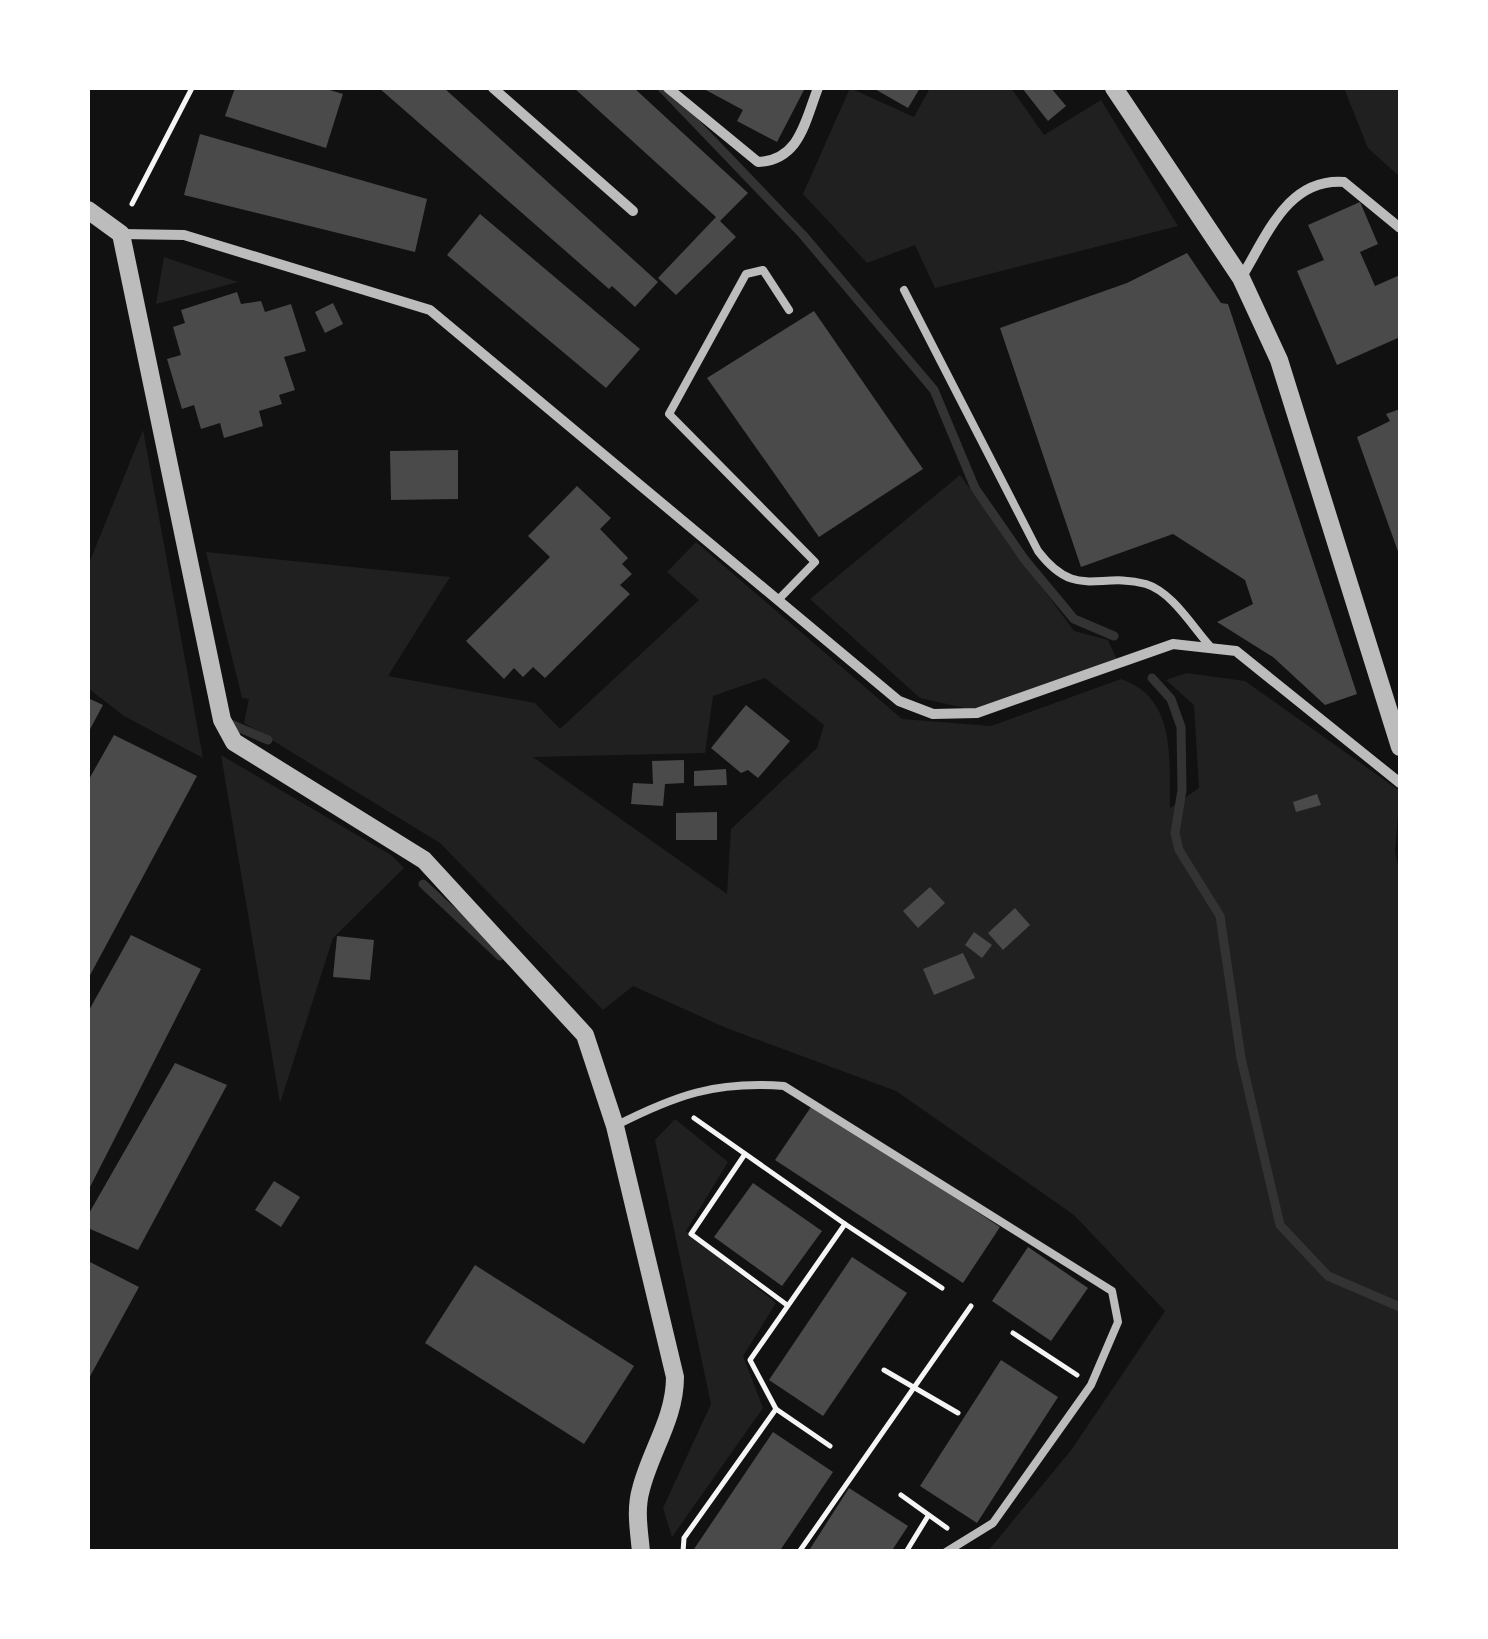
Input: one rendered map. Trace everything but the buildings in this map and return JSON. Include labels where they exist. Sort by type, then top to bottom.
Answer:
[{"type":"street","points":[[494,88],[633,212]]},
{"type":"street","points":[[668,88],[758,162],[777,161],[794,149],[818,88]]},
{"type":"street","points":[[1114,88],[1241,278],[1279,360],[1400,748]]},
{"type":"street","points":[[1241,278],[1292,197],[1307,186],[1344,182],[1400,228]]},
{"type":"street","points":[[88,210],[122,234],[184,236],[430,310],[900,701],[933,714],[977,714],[1173,644],[1210,645],[1236,651],[1400,783]]},
{"type":"street","points":[[122,234],[222,720],[234,742],[424,860],[585,1035],[615,1126],[675,1377],[675,1401],[641,1488],[637,1510],[641,1552]]},
{"type":"lane","points":[[779,599],[815,562],[669,414],[746,274],[762,270],[789,310]]},
{"type":"lane","points":[[904,290],[1038,552],[1054,572],[1078,583],[1146,584],[1165,594],[1210,645]]},
{"type":"lane","points":[[615,1126],[672,1098],[730,1083],[784,1086],[1112,1291],[1118,1322],[1091,1385],[993,1524],[946,1552]]},
{"type":"path","points":[[132,204],[192,88]]},
{"type":"path","points":[[694,1118],[942,1288]]},
{"type":"path","points":[[745,1154],[691,1234],[788,1305]]},
{"type":"path","points":[[830,1446],[776,1409],[750,1360],[845,1224]]},
{"type":"path","points":[[798,1552],[971,1306]]},
{"type":"path","points":[[1012,1333],[1091,1385]]},
{"type":"path","points":[[884,1370],[958,1413]]},
{"type":"path","points":[[683,1552],[684,1538],[776,1409]]},
{"type":"path","points":[[901,1495],[962,1540]]},
{"type":"path","points":[[906,1552],[928,1515]]},
{"type":"shaded area","points":[[850,88],[914,117],[930,88],[1011,88],[1044,135],[1101,100],[1178,226],[935,288],[915,245],[867,263],[803,194]]},
{"type":"shaded area","points":[[1344,88],[1399,88],[1400,177],[1368,148]]},
{"type":"shaded area","points":[[164,257],[238,282],[156,304]]},
{"type":"shaded area","points":[[143,430],[203,758],[124,716],[88,688],[88,566]]},
{"type":"shaded area","points":[[960,475],[1074,631],[1108,640],[1117,660],[978,711],[920,698],[810,599]]},
{"type":"shaded area","points":[[696,542],[902,719],[991,726],[1121,679],[1152,700],[1161,716],[1169,751],[1170,808],[1199,788],[1194,705],[1166,680],[1186,673],[1245,681],[1400,791],[1395,852],[1400,874],[1400,1551],[988,1551],[1072,1449],[1165,1311],[1074,1215],[896,1091],[724,1027],[633,986],[603,1010],[440,843],[244,723],[249,699],[242,698],[206,552],[450,577],[388,676],[535,703],[560,729],[699,600],[667,572]],"holes":[[[765,678],[824,725],[817,748],[731,829],[727,894],[533,757],[705,753],[713,696]]]},
{"type":"shaded area","points":[[221,755],[391,855],[404,868],[333,938],[280,1103]]},
{"type":"shaded area","points":[[675,1119],[728,1162],[686,1231],[776,1303],[743,1356],[763,1408],[672,1537],[663,1508],[711,1404],[655,1140]]},
{"type":"waterway","points":[[662,88],[803,235],[934,390],[975,488],[1025,560],[1074,619],[1114,636]]},
{"type":"waterway","points":[[1152,678],[1171,699],[1181,727],[1182,790],[1175,833],[1179,850],[1220,916],[1241,1058],[1280,1225],[1328,1276],[1400,1307]]},
{"type":"waterway","points":[[228,723],[268,740]]},
{"type":"waterway","points":[[423,884],[500,956]]}]
